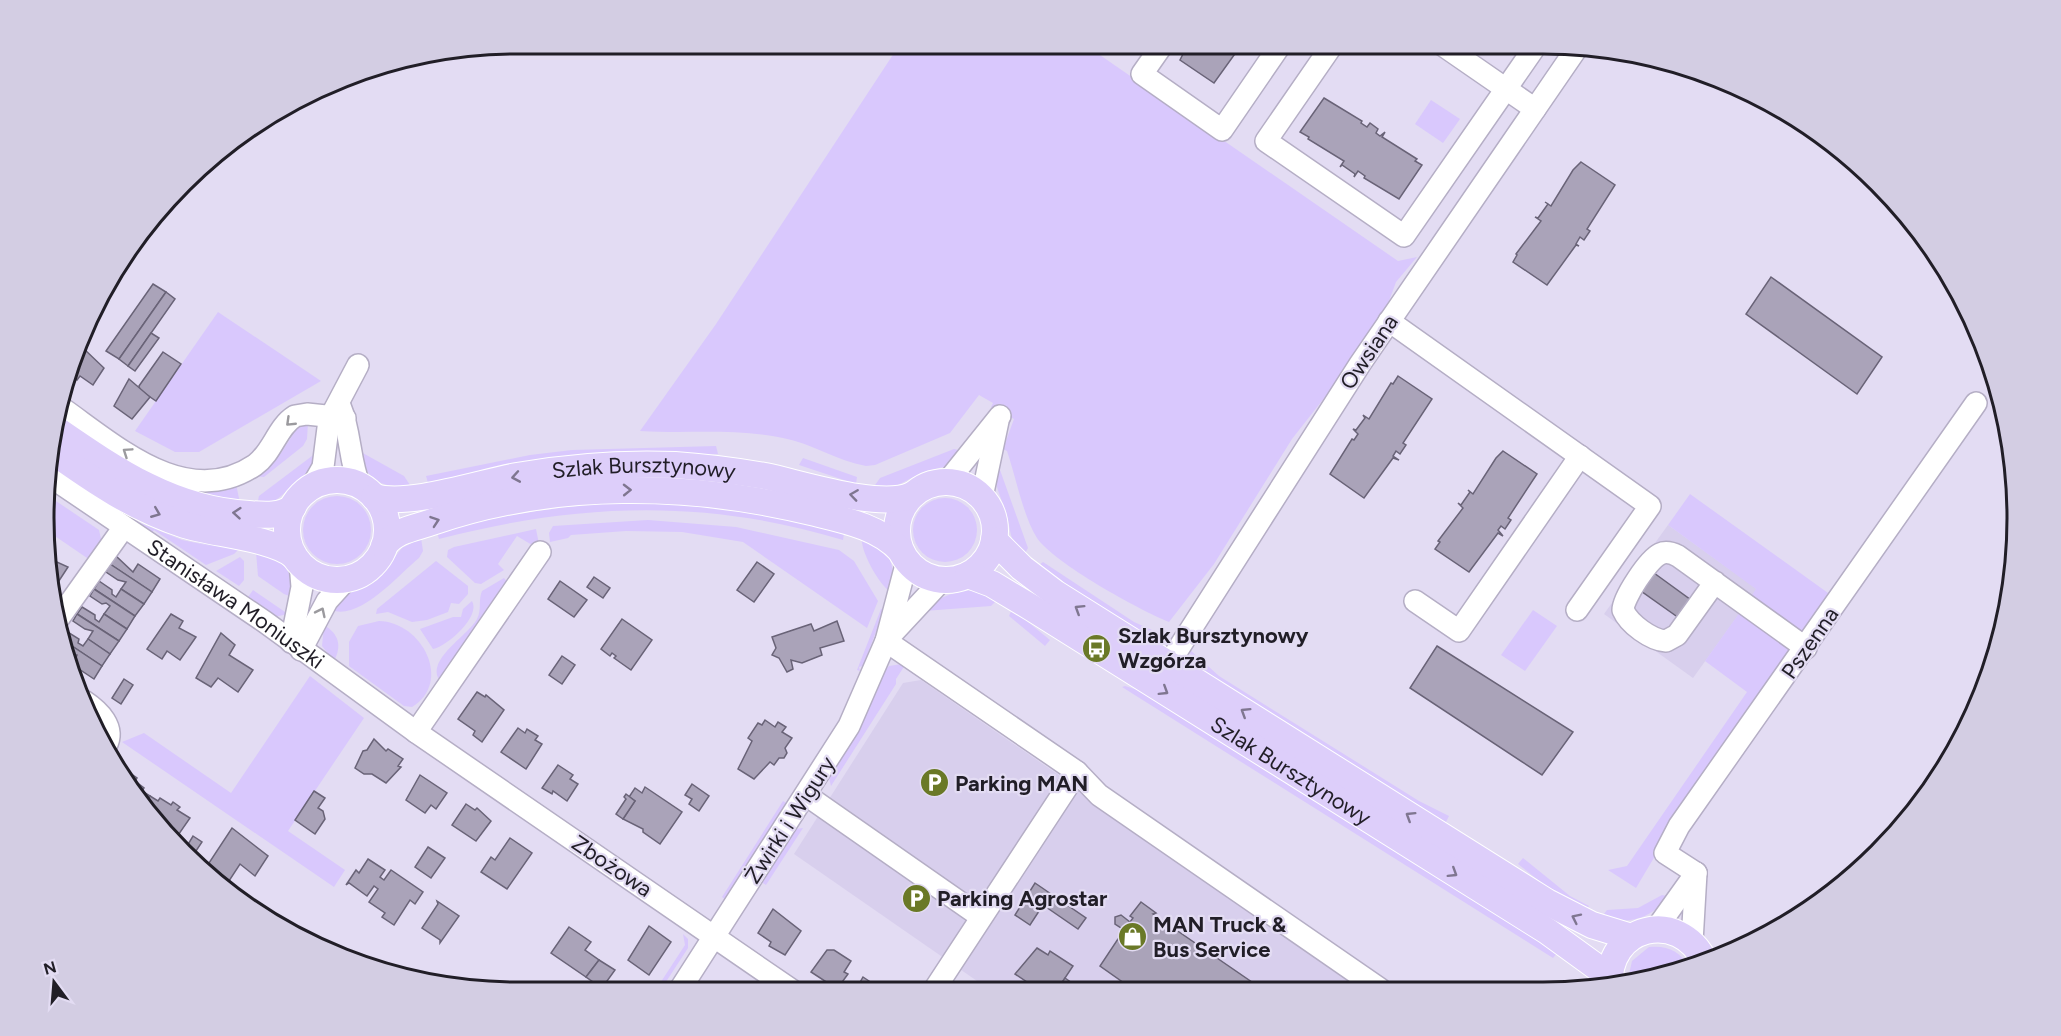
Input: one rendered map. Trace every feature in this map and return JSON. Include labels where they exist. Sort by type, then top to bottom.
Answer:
[{"type":"main road","points":[[62,433],[131,480],[191,505],[224,512],[279,514],[293,507],[311,488],[335,481],[367,492],[386,520],[384,546],[370,567],[347,579],[321,577],[297,560],[287,532],[293,507]]},
{"type":"main road","name":"Stanisława Moniuszki","points":[[58,456],[102,486],[143,508],[201,529],[279,546],[297,560]]},
{"type":"main road","name":"Szlak Bursztynowy","points":[[367,492],[390,500],[518,476],[578,468],[673,465],[735,471],[858,496],[895,500],[912,495]]},
{"type":"main road","points":[[947,482],[972,489],[982,497],[993,517],[994,540],[985,560],[968,575],[942,580],[922,574],[904,556],[897,539],[899,516],[912,495],[934,483],[947,482]]},
{"type":"main road","name":"Szlak Bursztynowy","points":[[384,546],[400,532],[448,516],[522,500],[606,491],[672,490],[731,495],[833,517],[879,533],[904,556]]},
{"type":"main road","name":"Szlak Bursztynowy","points":[[994,540],[1038,582],[1547,902],[1592,925],[1631,937]]},
{"type":"main road","name":"Szlak Bursztynowy","points":[[968,575],[992,584],[1032,608],[1547,931],[1606,978]]},
{"type":"main road","points":[[1611,977],[1616,954],[1631,937],[1656,929],[1675,932],[1698,952]]},
{"type":"street","points":[[1156,54],[1142,75],[1222,130],[1274,54]]},
{"type":"street","points":[[1326,54],[1266,141],[1404,236],[1530,54]]},
{"type":"street","points":[[1455,54],[1535,109]]},
{"type":"street","name":"Owsiana","points":[[1168,664],[1389,321],[1572,55]]},
{"type":"street","points":[[1389,321],[1650,506],[1577,610]]},
{"type":"street","points":[[311,488],[323,467],[338,413],[358,365]]},
{"type":"street","name":"Pszenna","points":[[1696,873],[1665,853],[1679,826],[1976,403]]},
{"type":"street","points":[[67,411],[155,469],[181,479],[201,482],[224,479],[257,463],[295,416],[338,413]]},
{"type":"street","points":[[338,413],[353,466],[367,492]]},
{"type":"street","points":[[947,482],[999,416],[982,497]]},
{"type":"street","points":[[1415,601],[1459,631],[1580,456]]},
{"type":"street","name":"Stanisława Moniuszki","points":[[56,480],[423,737]]},
{"type":"street","points":[[64,611],[124,526]]},
{"type":"street","points":[[423,737],[452,679],[540,552]]},
{"type":"street","points":[[1715,582],[1677,635],[1666,641],[1659,641],[1630,622],[1623,610],[1626,597],[1652,561],[1664,553],[1678,556],[1715,582],[1806,648]]},
{"type":"street","name":"Żwirki i Wigury","points":[[685,982],[849,726],[886,641],[904,556]]},
{"type":"street","points":[[296,646],[302,587],[297,560]]},
{"type":"street","points":[[296,646],[327,601],[347,579]]},
{"type":"street","name":"Żwirki i Wigury","points":[[886,641],[942,580]]},
{"type":"street","points":[[886,641],[1077,772],[1099,795],[1370,982]]},
{"type":"street","points":[[96,710],[106,723],[106,731]]},
{"type":"street","name":"Zbożowa","points":[[423,737],[780,982]]},
{"type":"street","points":[[939,982],[1077,772]]},
{"type":"street","points":[[806,795],[981,917]]},
{"type":"street","points":[[1656,929],[1696,873]]},
{"type":"street","points":[[1696,873],[1698,952]]},
{"type":"shaded area","points":[[893,54],[1098,54],[1398,261],[1417,257],[1396,282],[1385,312],[1354,360],[1292,439],[1214,564],[1169,622],[1119,597],[1078,572],[1046,548],[1037,538],[1024,508],[1007,451],[1003,449],[1014,419],[991,407],[993,403],[979,395],[950,433],[875,465],[866,466],[855,464],[793,440],[765,435],[730,432],[640,431],[716,324]]},
{"type":"shaded area","points":[[1431,100],[1460,119],[1443,143],[1415,124]]},
{"type":"shaded area","points":[[218,312],[321,381],[199,452],[175,452],[135,431]]},
{"type":"shaded area","points":[[308,423],[307,439],[303,446],[264,477],[252,476],[281,453],[299,425]]},
{"type":"shaded area","points":[[716,446],[718,454],[428,483],[426,476],[530,455],[572,450]]},
{"type":"shaded area","points":[[954,449],[963,451],[947,466],[923,472],[898,485],[873,488],[880,478]]},
{"type":"shaded area","points":[[361,452],[404,476],[410,485],[392,486],[377,481],[367,470]]},
{"type":"shaded area","points":[[316,453],[311,471],[276,500],[257,505],[259,496]]},
{"type":"shaded area","points":[[803,458],[857,477],[856,484],[799,465]]},
{"type":"shaded area","points":[[127,461],[236,484],[240,503],[196,493],[204,492],[187,490]]},
{"type":"shaded area","points":[[996,466],[1000,470],[1028,548],[1024,555],[1011,536],[997,485]]},
{"type":"shaded area","points":[[57,467],[239,549],[234,554],[206,565],[154,530],[150,535],[133,520],[182,540],[211,546],[147,523],[109,504],[57,471]]},
{"type":"shaded area","points":[[1690,494],[1835,598],[1812,631],[1799,632],[1749,600],[1756,589],[1668,525]]},
{"type":"shaded area","points":[[330,496],[344,496],[356,501],[366,511],[371,530],[366,549],[356,559],[344,564],[330,564],[318,559],[308,549],[303,537],[303,523],[308,511],[318,501]]},
{"type":"shaded area","points":[[945,498],[963,504],[971,512],[977,530],[971,548],[963,556],[945,562],[927,556],[919,548],[913,530],[919,512],[927,504]]},
{"type":"shaded area","points":[[55,500],[99,530],[102,543],[90,560],[55,536]]},
{"type":"shaded area","points":[[651,501],[749,511],[844,533],[843,540],[791,526],[741,517],[641,510],[591,512],[541,518],[439,539],[437,532],[543,510]]},
{"type":"shaded area","points":[[648,520],[736,527],[839,550],[854,561],[878,601],[867,628],[743,542],[682,532],[626,531],[571,535],[568,538],[550,542],[549,533],[553,526]]},
{"type":"shaded area","points":[[1668,525],[1757,589],[1693,678],[1604,614]]},
{"type":"shaded area","points":[[536,529],[539,544],[532,545],[517,536],[498,564],[504,570],[481,584],[475,583],[447,557],[448,550],[454,547]]},
{"type":"shaded area","points":[[862,537],[879,546],[889,557],[893,572],[891,592],[881,583],[871,567],[864,550]]},
{"type":"shaded area","points":[[421,538],[423,551],[419,558],[390,585],[354,609],[342,612],[331,610],[346,594],[377,580],[402,548]]},
{"type":"shaded area","points":[[256,552],[281,562],[291,579],[294,598],[284,594],[258,576]]},
{"type":"shaded area","points":[[240,557],[244,561],[244,580],[239,586],[216,571]]},
{"type":"shaded area","points":[[436,561],[468,586],[468,594],[459,604],[451,603],[448,612],[427,620],[412,622],[388,612],[376,614],[377,609]]},
{"type":"shaded area","points":[[1043,562],[1134,622],[1170,638],[1162,641],[1150,640],[1037,567]]},
{"type":"shaded area","points":[[504,578],[508,583],[441,682],[437,674],[442,657],[477,619],[482,591]]},
{"type":"shaded area","points":[[253,590],[288,614],[274,617],[246,600]]},
{"type":"shaded area","points":[[974,590],[997,600],[991,606],[924,611],[947,596]]},
{"type":"shaded area","points":[[472,601],[474,607],[472,614],[462,630],[447,642],[433,649],[420,629],[453,617],[461,617],[463,609]]},
{"type":"shaded area","points":[[885,608],[863,666],[859,667],[860,671],[857,670],[881,609]]},
{"type":"shaded area","points":[[1012,609],[1050,640],[1045,646],[1009,616]]},
{"type":"shaded area","points":[[1533,610],[1557,626],[1525,671],[1501,655]]},
{"type":"shaded area","points":[[1740,612],[1788,647],[1789,654],[1658,851],[1636,888],[1608,870],[1627,866],[1747,692],[1705,661]]},
{"type":"shaded area","points":[[379,621],[394,624],[408,631],[427,655],[431,669],[430,683],[424,696],[412,707],[404,706],[349,666],[349,642],[358,626]]},
{"type":"shaded area","points":[[324,625],[333,632],[338,641],[334,661],[322,646]]},
{"type":"shaded area","points":[[1189,649],[1219,676],[1419,801],[1449,816],[1446,822],[1433,818],[1194,669]]},
{"type":"shaded area","points":[[905,665],[896,679],[896,684],[831,786],[829,778],[860,726],[882,673],[889,666]]},
{"type":"shaded area","points":[[310,676],[364,718],[288,831],[345,870],[334,887],[122,742],[144,733],[231,793]]},
{"type":"shaded area","points":[[921,680],[1359,982],[978,982],[794,854],[903,683]]},
{"type":"shaded area","points":[[1122,687],[1141,691],[1558,952],[1553,958]]},
{"type":"shaded area","points":[[783,801],[788,804],[726,900],[722,897]]},
{"type":"shaded area","points":[[803,828],[766,885],[761,882],[796,829]]},
{"type":"shaded area","points":[[1523,858],[1570,896],[1589,906],[1586,911],[1562,899],[1518,864]]},
{"type":"shaded area","points":[[1662,895],[1667,896],[1647,915],[1630,920],[1601,918],[1607,910],[1638,908]]},
{"type":"shaded area","points":[[683,934],[688,939],[688,948],[666,982],[661,982],[685,945]]},
{"type":"shaded area","points":[[1649,947],[1672,950],[1684,960],[1629,974],[1632,961]]},
{"type":"building","points":[[1183,54],[1235,54],[1214,83],[1180,60]]},
{"type":"building","points":[[1324,98],[1362,121],[1361,123],[1367,127],[1370,123],[1378,129],[1376,133],[1380,136],[1385,132],[1382,137],[1417,159],[1415,161],[1422,165],[1399,199],[1364,178],[1365,176],[1358,171],[1354,177],[1355,174],[1342,165],[1340,167],[1344,161],[1300,132]]},
{"type":"building","points":[[1581,162],[1615,185],[1587,229],[1590,231],[1584,240],[1580,237],[1576,244],[1579,246],[1576,245],[1547,285],[1513,262],[1516,254],[1541,221],[1535,217],[1538,218],[1548,204],[1551,206],[1573,170]]},
{"type":"building","points":[[1771,277],[1882,357],[1857,394],[1746,314]]},
{"type":"building","points":[[153,284],[166,292],[119,359],[106,351]]},
{"type":"building","points":[[166,292],[175,299],[128,366],[119,359]]},
{"type":"building","points":[[151,333],[159,338],[135,371],[128,366]]},
{"type":"building","points":[[85,350],[104,368],[93,385],[80,376],[77,380]]},
{"type":"building","points":[[163,352],[181,364],[156,401],[140,390],[139,386]]},
{"type":"building","points":[[1398,376],[1432,399],[1403,443],[1406,445],[1400,454],[1396,451],[1393,456],[1399,460],[1393,458],[1364,498],[1330,474],[1352,439],[1354,440],[1358,434],[1353,429],[1356,430],[1365,418],[1363,415],[1369,419],[1391,383],[1393,384]]},
{"type":"building","points":[[129,379],[150,397],[132,419],[114,406]]},
{"type":"building","points":[[1503,451],[1537,474],[1508,518],[1511,520],[1505,529],[1501,526],[1498,530],[1503,536],[1498,533],[1469,572],[1435,549],[1440,542],[1438,541],[1463,508],[1458,503],[1461,505],[1470,492],[1468,490],[1473,494]]},
{"type":"building","points":[[116,556],[133,572],[138,564],[160,579],[152,592],[110,564]]},
{"type":"building","points":[[56,562],[68,567],[58,582]]},
{"type":"building","points":[[757,562],[774,574],[754,602],[737,590]]},
{"type":"building","points":[[110,564],[152,592],[144,604],[121,589],[126,582],[106,572]]},
{"type":"building","points":[[1654,573],[1691,600],[1679,618],[1641,591]]},
{"type":"building","points":[[594,577],[610,588],[603,598],[587,587]]},
{"type":"building","points":[[99,581],[112,590],[112,594],[116,597],[121,589],[144,604],[135,616],[94,589]]},
{"type":"building","points":[[560,581],[587,600],[574,617],[548,599]]},
{"type":"building","points":[[94,589],[135,616],[127,629],[104,614],[110,606],[90,596]]},
{"type":"building","points":[[82,607],[95,615],[95,619],[99,622],[104,614],[127,629],[119,641],[77,614]]},
{"type":"building","points":[[77,614],[119,641],[110,654],[88,639],[93,631],[73,621]]},
{"type":"building","points":[[171,614],[183,621],[179,628],[196,637],[180,660],[167,651],[162,659],[147,649]]},
{"type":"building","points":[[622,619],[652,640],[631,670],[614,658],[616,656],[612,653],[610,656],[601,649]]},
{"type":"building","points":[[837,621],[844,641],[820,648],[822,655],[802,663],[791,660],[793,669],[787,672],[779,658],[772,655],[776,648],[772,637],[811,624],[814,631]]},
{"type":"building","points":[[69,633],[79,639],[78,643],[83,646],[88,639],[110,654],[102,666],[73,646]]},
{"type":"building","points":[[221,633],[235,645],[229,655],[253,670],[238,692],[218,678],[211,687],[196,678]]},
{"type":"building","points":[[73,646],[102,666],[94,679],[80,670]]},
{"type":"building","points":[[1437,646],[1573,732],[1542,775],[1410,688]]},
{"type":"building","points":[[562,656],[575,665],[562,684],[549,675]]},
{"type":"building","points":[[124,679],[133,685],[121,704],[112,698]]},
{"type":"building","points":[[477,692],[485,697],[486,695],[504,710],[482,742],[473,735],[475,731],[458,719]]},
{"type":"building","points":[[765,720],[775,727],[778,722],[786,727],[782,732],[792,738],[785,748],[787,753],[784,758],[779,758],[774,765],[770,762],[754,779],[738,769],[752,741],[748,738],[758,723],[762,725]]},
{"type":"building","points":[[518,728],[525,733],[527,729],[538,736],[535,740],[542,744],[526,769],[501,752]]},
{"type":"building","points":[[374,739],[386,751],[388,749],[403,759],[398,766],[401,767],[386,783],[372,774],[364,774],[355,768],[363,751],[367,750]]},
{"type":"building","points":[[558,765],[573,775],[570,779],[578,784],[567,801],[553,791],[552,794],[542,788]]},
{"type":"building","points":[[420,775],[447,793],[436,809],[431,805],[425,813],[406,800]]},
{"type":"building","points":[[692,784],[709,796],[699,811],[689,804],[692,799],[685,795]]},
{"type":"building","points":[[645,787],[682,812],[660,844],[643,832],[643,829],[623,819],[635,801],[629,797],[635,788],[642,793]]},
{"type":"building","points":[[314,791],[325,798],[318,808],[323,811],[325,819],[315,834],[295,820]]},
{"type":"building","points":[[626,794],[635,801],[623,819],[616,814],[626,799],[624,797]]},
{"type":"building","points":[[150,796],[158,801],[160,798],[171,805],[173,802],[180,807],[177,810],[190,818],[179,834],[169,824],[149,798]]},
{"type":"building","points":[[466,804],[475,810],[477,808],[491,821],[476,841],[452,825]]},
{"type":"building","points":[[232,828],[268,856],[255,876],[240,864],[229,881],[209,864]]},
{"type":"building","points":[[193,836],[202,842],[196,851],[188,844]]},
{"type":"building","points":[[510,838],[532,853],[507,889],[481,872],[491,857],[495,860]]},
{"type":"building","points":[[428,847],[445,858],[431,878],[415,867]]},
{"type":"building","points":[[368,859],[385,870],[380,877],[384,880],[391,870],[423,892],[415,904],[410,900],[394,925],[382,917],[385,913],[369,902],[378,889],[374,886],[367,896],[349,883],[346,885],[356,870],[359,873]]},
{"type":"building","points":[[1035,883],[1086,918],[1078,929],[1043,905],[1030,925],[1015,915]]},
{"type":"building","points":[[437,901],[459,916],[440,943],[440,940],[422,928],[438,904]]},
{"type":"building","points":[[1141,902],[1156,913],[1153,914],[1252,982],[1123,982],[1100,966],[1124,930],[1115,924],[1115,917],[1121,915],[1130,922],[1133,918],[1130,916]]},
{"type":"building","points":[[773,909],[801,931],[785,955],[769,946],[771,942],[758,933]]},
{"type":"building","points":[[649,926],[671,942],[649,975],[628,960]]},
{"type":"building","points":[[569,927],[591,942],[585,950],[599,960],[586,977],[551,953]]},
{"type":"building","points":[[1037,948],[1048,955],[1050,951],[1073,966],[1062,982],[1027,982],[1015,974]]},
{"type":"building","points":[[827,950],[834,950],[851,961],[844,972],[848,974],[842,982],[826,982],[811,972]]},
{"type":"building","points":[[599,960],[615,970],[606,982],[593,982],[586,977]]},
{"type":"building","points":[[863,977],[870,982],[860,982]]},
{"type":"place","name":"Szlak Bursztynowy Wzgórza","points":[[1097,648]]},
{"type":"place","name":"Parking MAN","points":[[934,783]]},
{"type":"place","name":"Parking Agrostar","points":[[916,898]]},
{"type":"place","name":"MAN Truck & Bus Service","points":[[1132,937]]}]
